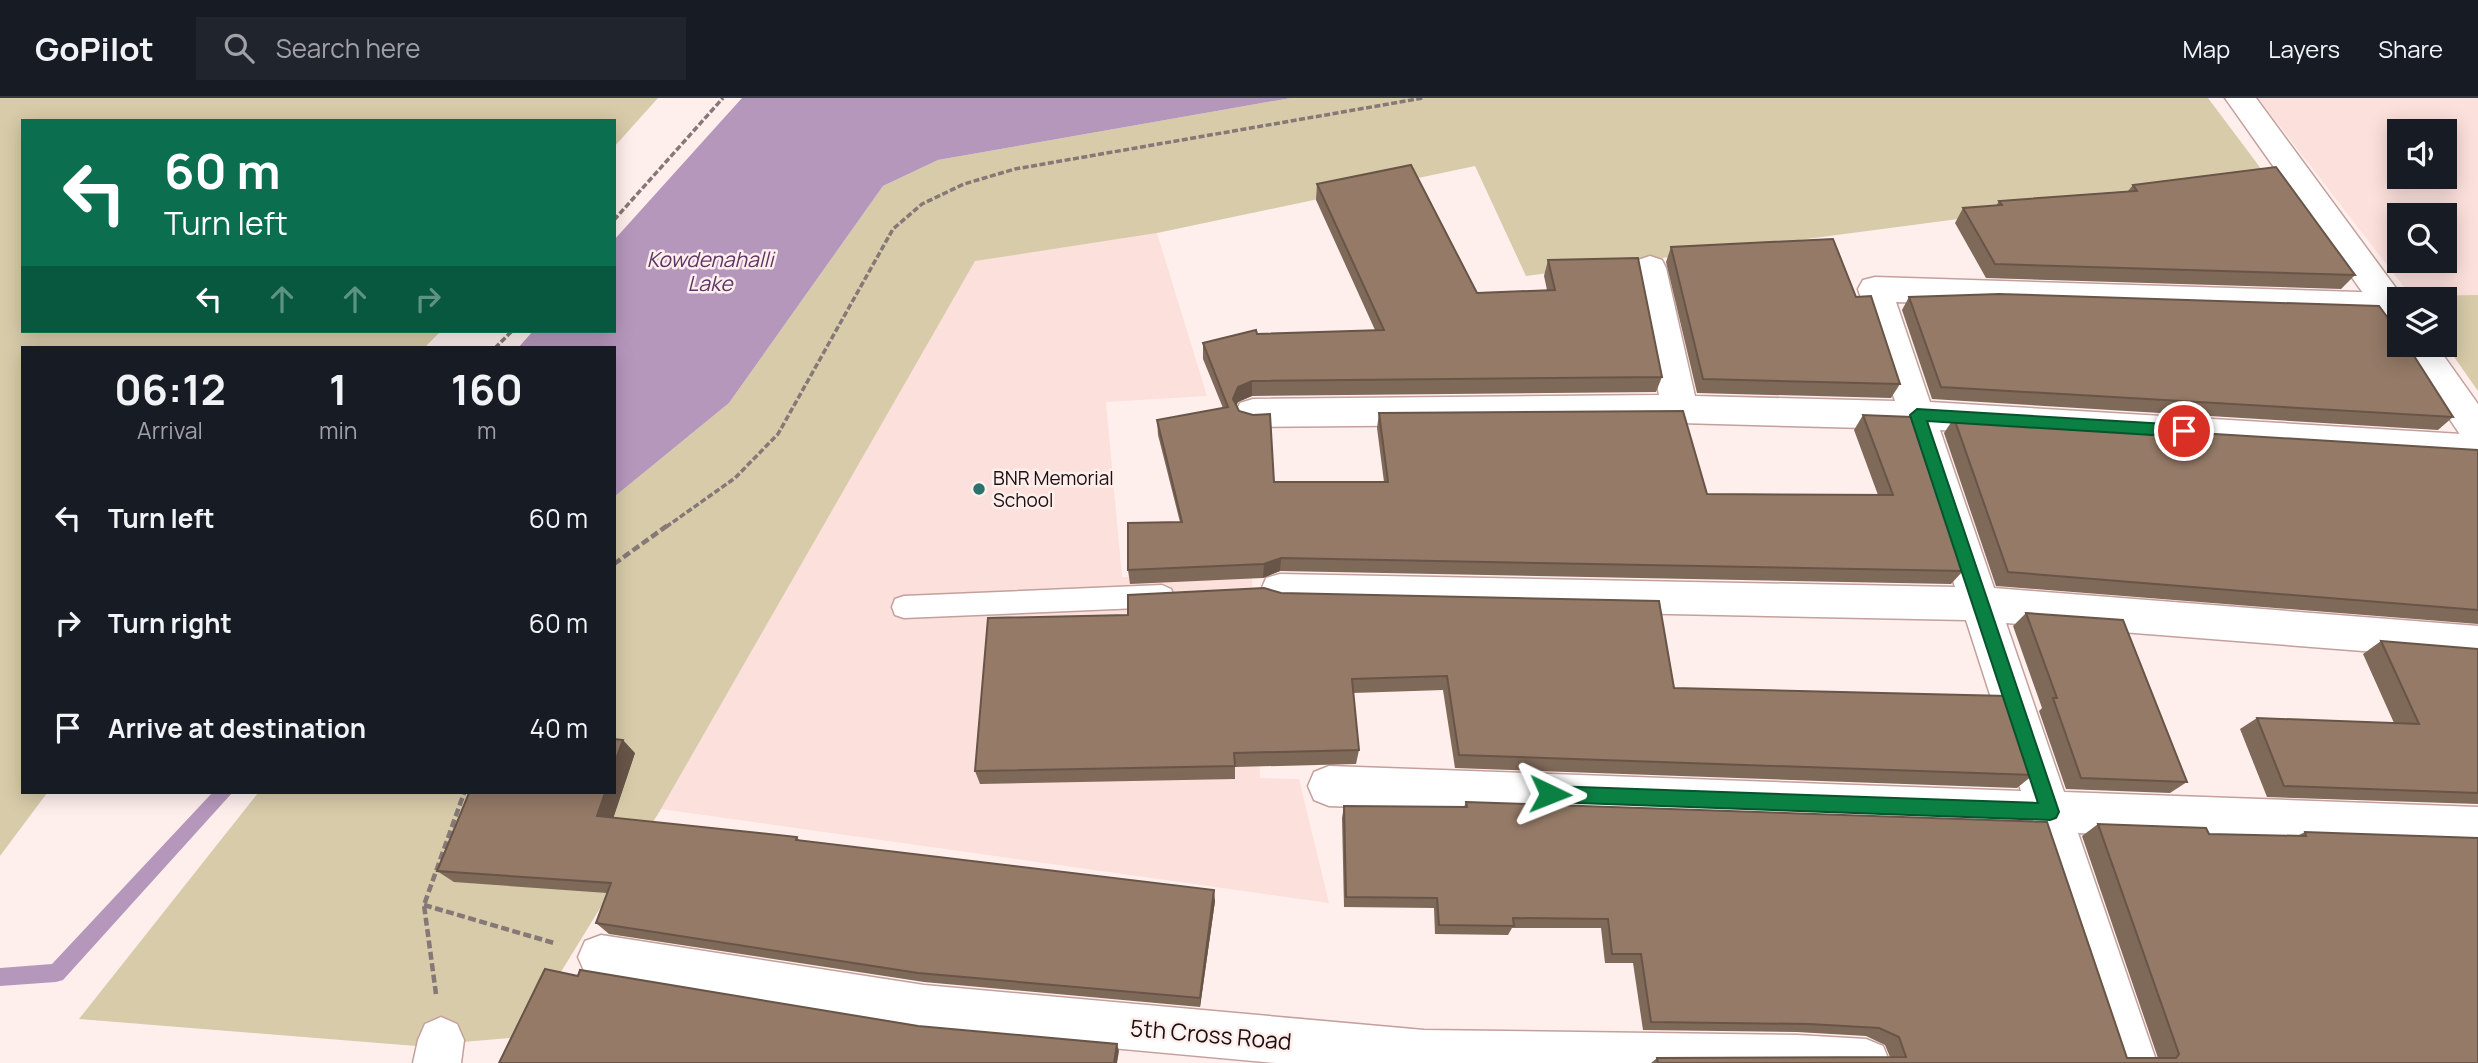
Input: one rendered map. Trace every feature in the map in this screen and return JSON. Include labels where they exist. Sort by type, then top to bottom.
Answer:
[{"type":"street","points":[[2240,98],[2387,301]]},
{"type":"street","points":[[1650,268],[1680,409]]},
{"type":"street","points":[[2133,1063],[1875,289],[2387,312]]},
{"type":"street","points":[[2425,357],[2478,432]]},
{"type":"street","points":[[1253,413],[1680,409],[1917,415],[2478,449]]},
{"type":"street","points":[[1266,591],[1980,604],[2478,643]]},
{"type":"street","points":[[1329,786],[2478,827]]},
{"type":"street","name":"5th Cross Road","points":[[601,957],[924,1008],[1424,1053],[1866,1063]]},
{"type":"lane","points":[[904,607],[1183,595]]},
{"type":"path","points":[[616,218],[723,98]]},
{"type":"path","points":[[616,563],[735,478],[778,434],[893,229],[922,204],[964,184],[1015,169],[1423,98]]},
{"type":"path","points":[[497,346],[510,333]]},
{"type":"path","points":[[439,1051],[424,905],[464,794]]},
{"type":"path","points":[[424,905],[601,957]]},
{"type":"shaded area","points":[[0,98],[658,98],[616,145],[616,119],[21,119],[21,333],[439,333],[426,346],[21,346],[21,794],[46,794],[0,856]]},
{"type":"shaded area","points":[[1291,98],[2208,98],[2268,178],[1526,276],[1475,166],[1157,233],[975,261],[661,809],[521,1037],[416,1046],[79,1019],[257,794],[616,794],[616,495],[729,403],[883,186],[938,160]]},
{"type":"shaded area","points":[[2258,98],[2478,98],[2478,295],[2457,295],[2457,287],[2404,287],[2393,273],[2457,273],[2457,203],[2387,203],[2387,265]]},
{"type":"shaded area","name":"BNR Memorial School","points":[[1157,233],[1207,396],[1106,402],[1122,577],[1252,576],[1260,778],[1299,779],[1329,903],[661,809],[974,261]]},
{"type":"shaded area","points":[[2457,295],[2478,295],[2478,391],[2454,357],[2457,357]]},
{"type":"water","name":"Kowdenahalli Lake","points":[[742,98],[1291,98],[938,160],[883,186],[729,403],[616,495],[616,346],[520,346],[531,333],[616,333],[616,238]]},
{"type":"building","points":[[1411,165],[1477,293],[1555,290],[1548,260],[1638,258],[1662,377],[1252,381],[1238,387],[1233,399],[1239,411],[1253,415],[1270,414],[1274,482],[1388,482],[1379,413],[1683,411],[1707,494],[1893,495],[1863,415],[1912,417],[1963,571],[1281,558],[1264,564],[1128,570],[1128,523],[1182,522],[1157,420],[1228,407],[1203,343],[1256,330],[1257,334],[1384,330],[1317,184]]},
{"type":"building","points":[[2276,167],[2355,275],[1995,264],[1963,208],[2002,205],[1999,201],[2137,191],[2133,185]]},
{"type":"building","points":[[1833,239],[1856,297],[1871,296],[1900,384],[1703,379],[1671,247]]},
{"type":"building","points":[[1999,294],[2379,306],[2387,317],[2387,357],[2415,357],[2453,417],[1941,387],[1909,297]]},
{"type":"building","points":[[1954,418],[2478,450],[2478,610],[2008,572]]},
{"type":"building","points":[[1264,588],[1281,593],[1659,601],[1674,688],[2007,696],[2033,775],[1459,755],[1447,676],[1352,679],[1359,750],[1234,753],[1235,766],[975,771],[988,618],[1128,615],[1128,595]]},
{"type":"building","points":[[2026,613],[2123,620],[2187,782],[2081,778],[2053,698],[2057,698]]},
{"type":"building","points":[[2381,641],[2478,649],[2478,793],[2284,786],[2257,718],[2419,724]]},
{"type":"building","points":[[616,739],[623,740],[616,759]]},
{"type":"building","points":[[469,794],[605,794],[597,816],[797,837],[796,840],[1214,890],[1200,998],[918,973],[596,923],[611,883],[437,871]]},
{"type":"building","points":[[1466,802],[2047,822],[2127,1058],[2176,1058],[2179,1054],[2098,824],[2206,828],[2209,834],[2306,836],[2305,832],[2478,838],[2478,1063],[1658,1063],[1657,1058],[1906,1057],[1899,1037],[1879,1028],[1809,1024],[1651,1022],[1641,954],[1612,954],[1608,919],[1513,918],[1514,926],[1439,925],[1437,898],[1346,897],[1344,806],[1467,807]]},
{"type":"building","points":[[545,969],[578,976],[580,970],[918,1026],[1117,1044],[1114,1063],[499,1063]]},
{"type":"waterway","points":[[0,977],[56,973],[222,794]]},
{"type":"place","name":"BNR Memorial School","points":[[979,489]]},
{"type":"route","points":[[1550,794],[2050,812],[1917,415],[2184,431]]}]
